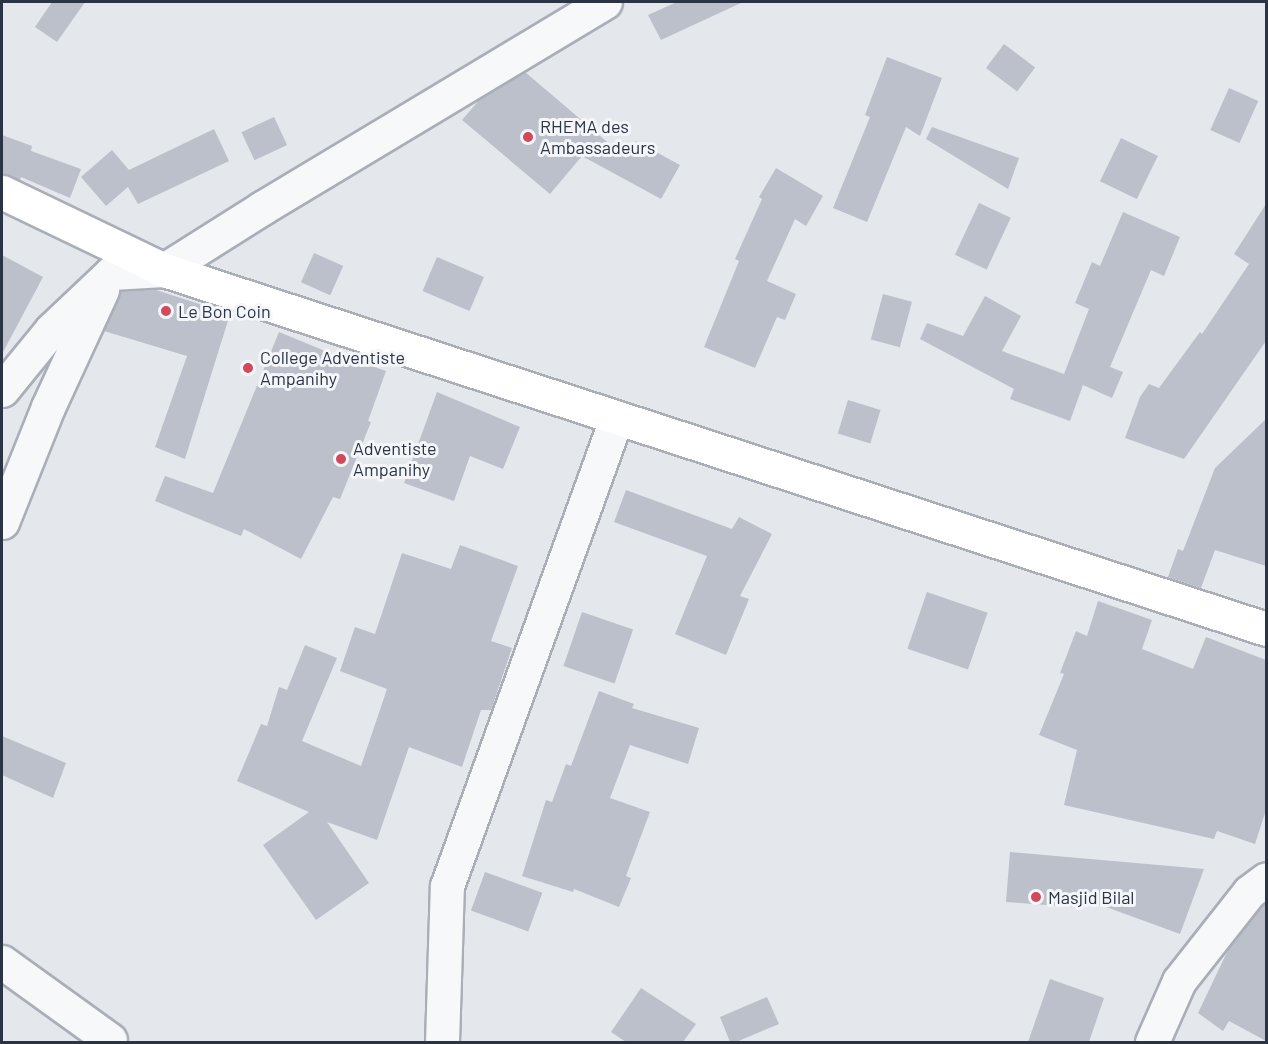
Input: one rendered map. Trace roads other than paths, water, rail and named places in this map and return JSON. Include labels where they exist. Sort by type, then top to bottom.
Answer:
[{"type":"main road","points":[[2,192],[164,270],[1266,629]]},
{"type":"street","points":[[2,390],[51,330],[111,273],[164,270],[262,208],[605,2]]},
{"type":"street","points":[[2,522],[48,407],[111,273]]},
{"type":"street","points":[[442,1042],[447,886],[616,419]]},
{"type":"street","points":[[1152,1042],[1179,981],[1249,892],[1266,879]]},
{"type":"street","points":[[2,962],[110,1040]]},
{"type":"place","name":"RHEMA des Ambassadeurs","points":[[528,137]]},
{"type":"place","name":"Le Bon Coin","points":[[166,311]]},
{"type":"place","name":"College Adventiste Ampanihy","points":[[248,368]]},
{"type":"place","name":"Adventiste Ampanihy","points":[[341,459]]},
{"type":"place","name":"Masjid Bilal","points":[[1036,897]]}]
